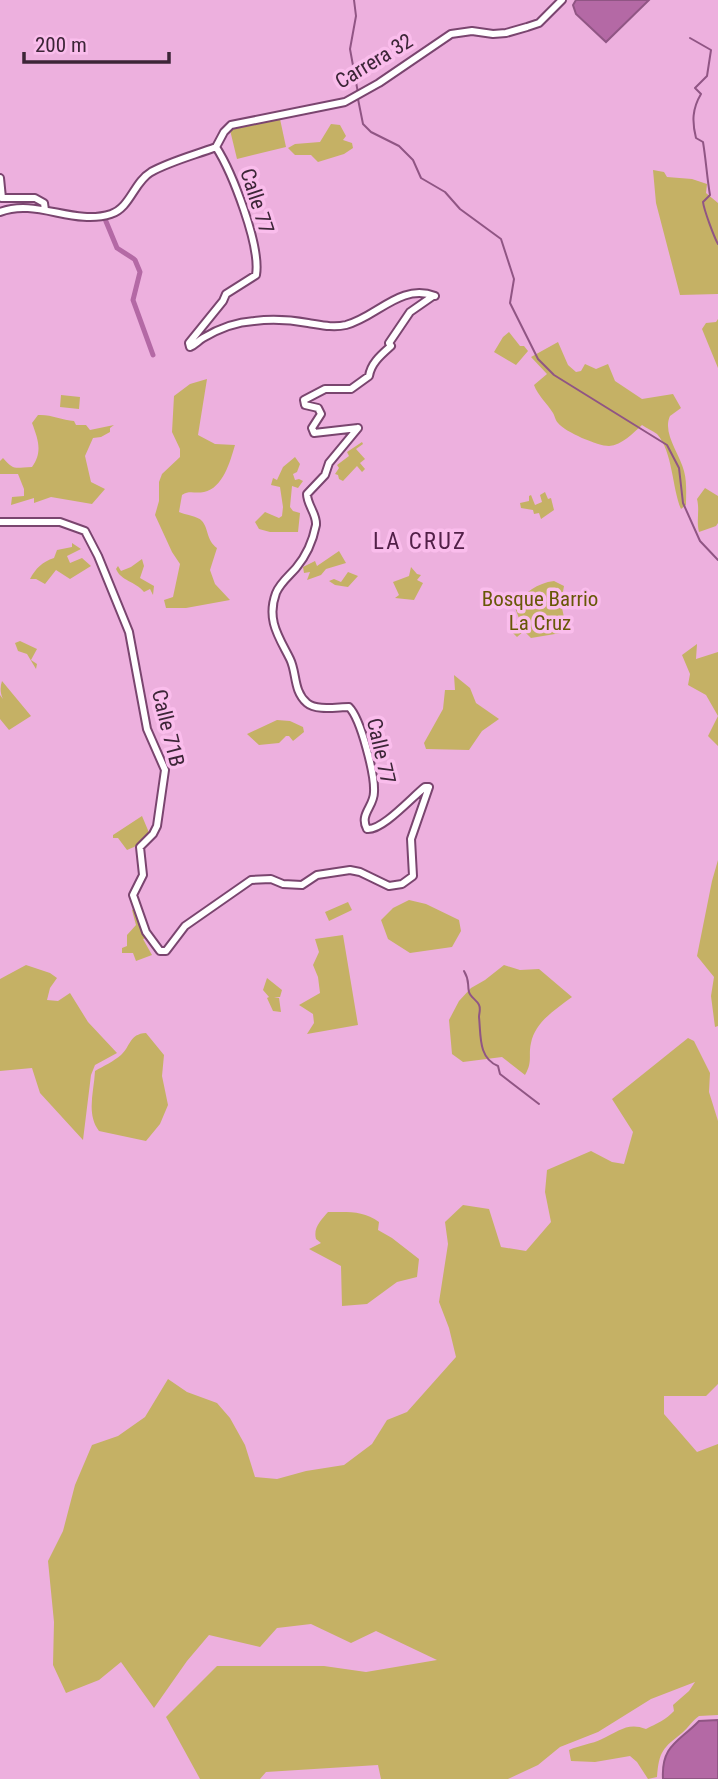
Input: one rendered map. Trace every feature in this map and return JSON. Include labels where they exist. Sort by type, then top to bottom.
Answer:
[{"type":"street","name":"Carrera 32","points":[[216,147],[231,125],[333,105],[358,96],[451,34],[472,30],[493,34],[506,33],[539,23],[562,0]]},
{"type":"street","points":[[0,212],[14,208],[45,210],[71,217],[111,214],[124,205],[137,184],[149,173],[216,147]]},
{"type":"street","name":"Calle 77","points":[[216,147],[226,163],[241,204],[254,245],[257,269],[256,275],[226,294],[189,343],[190,347],[214,333],[240,323],[264,320],[306,322],[334,327],[358,321],[398,297],[427,293],[435,296],[410,312],[389,343],[391,346],[370,368],[369,376],[351,388],[325,389],[304,400],[305,405],[318,408],[321,414],[313,432],[358,428],[329,463],[325,475],[307,494],[316,521],[310,546],[280,586],[274,604],[276,634],[291,660],[299,692],[308,705],[349,707],[354,712],[366,743],[374,790],[364,817],[367,829],[379,827],[415,795],[429,787],[411,839],[410,853],[414,871],[409,880]]},
{"type":"street","points":[[0,178],[2,198],[35,198],[44,202],[45,210]]},
{"type":"street","name":"Calle 71B","points":[[0,522],[60,522],[85,531],[129,632],[147,729],[165,770],[157,826],[140,847],[143,875],[133,895],[146,932],[160,951],[166,951],[186,926],[251,880],[271,879],[283,884],[302,886],[317,875],[350,870],[388,886],[409,880]]},
{"type":"green space","points":[[280,119],[286,147],[237,159],[230,130]]},
{"type":"green space","points":[[331,124],[340,125],[346,136],[343,140],[352,143],[353,148],[344,154],[318,162],[311,155],[295,155],[288,148],[295,144],[320,142]]},
{"type":"green space","points":[[653,170],[664,172],[667,177],[692,179],[707,184],[706,193],[718,203],[718,294],[680,295],[656,203]]},
{"type":"green space","points":[[718,319],[718,368],[702,329],[706,323],[716,322]]},
{"type":"green space","points":[[509,332],[520,346],[524,346],[528,351],[516,365],[494,352]]},
{"type":"green space","points":[[558,342],[568,365],[576,372],[581,371],[585,364],[596,369],[608,364],[615,381],[642,399],[673,394],[681,408],[670,416],[668,429],[685,475],[686,505],[681,509],[666,450],[657,434],[642,425],[623,441],[609,446],[582,438],[557,422],[534,385],[547,374],[531,357]]},
{"type":"green space","points":[[207,379],[198,435],[215,444],[235,445],[221,480],[211,490],[182,495],[179,512],[198,518],[204,524],[211,542],[217,548],[210,570],[215,584],[230,600],[186,608],[166,608],[164,600],[173,597],[180,564],[155,515],[162,474],[180,457],[180,449],[172,432],[174,396],[190,384]]},
{"type":"green space","points":[[61,395],[80,397],[79,409],[60,407]]},
{"type":"green space","points":[[38,415],[74,421],[76,425],[86,425],[90,430],[114,425],[110,432],[93,438],[85,456],[91,482],[105,489],[92,504],[51,497],[34,503],[34,498],[11,505],[12,497],[24,496],[24,489],[18,474],[0,474],[0,461],[3,458],[16,468],[32,467],[37,456],[38,440],[32,423]]},
{"type":"green space","points":[[362,442],[356,449],[365,459],[360,463],[365,469],[362,472],[357,466],[343,481],[339,479],[335,474],[339,468],[337,465],[349,456],[347,452]]},
{"type":"green space","points":[[295,457],[300,464],[297,472],[293,474],[295,480],[303,481],[298,488],[292,486],[290,507],[300,513],[298,532],[270,532],[259,529],[255,522],[265,512],[279,518],[282,516],[280,487],[271,485],[273,478],[277,480],[283,467]]},
{"type":"green space","points":[[705,488],[718,496],[718,523],[699,532],[697,499]]},
{"type":"green space","points":[[545,492],[548,499],[551,498],[554,510],[541,519],[539,513],[534,514],[533,510],[521,508],[520,503],[529,501],[531,495],[535,505],[542,502],[540,495]]},
{"type":"green space","points":[[72,543],[81,549],[67,556],[70,563],[82,558],[91,566],[70,579],[56,570],[45,584],[30,579],[40,566],[54,558],[57,550],[72,547]]},
{"type":"green space","points":[[339,551],[346,563],[326,569],[321,575],[307,580],[310,572],[304,573],[303,567],[315,561],[317,566]]},
{"type":"green space","points":[[142,559],[144,566],[140,578],[154,586],[153,595],[150,589],[144,592],[121,576],[116,569],[118,566],[121,571]]},
{"type":"green space","points":[[411,567],[421,575],[417,580],[423,583],[414,600],[395,598],[399,595],[393,582],[409,576]]},
{"type":"green space","points":[[348,572],[358,576],[348,587],[329,581],[334,579],[341,582]]},
{"type":"green space","name":"Bosque Barrio La Cruz","points":[[554,581],[564,586],[561,603],[567,632],[531,638],[524,631],[517,637],[510,630],[520,621],[514,605],[532,589]]},
{"type":"green space","points":[[20,641],[37,649],[31,660],[37,664],[36,669],[27,654],[18,651],[15,643]]},
{"type":"green space","points":[[697,644],[696,659],[718,652],[718,716],[706,695],[688,685],[690,674],[682,655]]},
{"type":"green space","points":[[454,675],[470,688],[476,703],[499,719],[482,731],[469,750],[426,749],[424,743],[443,709],[445,690],[455,690]]},
{"type":"green space","points":[[2,681],[31,716],[9,730],[0,719]]},
{"type":"green space","points":[[718,716],[718,746],[708,736]]},
{"type":"green space","points":[[277,720],[290,721],[303,727],[304,732],[293,741],[286,736],[279,743],[259,745],[247,734]]},
{"type":"green space","points":[[142,816],[150,835],[127,850],[113,835]]},
{"type":"green space","points":[[718,860],[718,1026],[715,1027],[711,996],[714,977],[697,956]]},
{"type":"green space","points":[[409,900],[426,904],[459,920],[461,931],[452,947],[410,953],[388,939],[381,920],[393,908]]},
{"type":"green space","points":[[348,902],[352,910],[329,921],[325,912]]},
{"type":"green space","points":[[139,906],[144,925],[147,925],[151,936],[143,939],[152,955],[136,961],[133,953],[122,953],[122,948],[127,946],[127,935],[136,925],[132,910]]},
{"type":"green space","points":[[343,935],[358,1025],[307,1034],[314,1023],[313,1014],[299,1005],[320,993],[313,965],[319,952],[315,939]]},
{"type":"green space","points":[[26,965],[57,978],[50,988],[47,1000],[58,1001],[70,993],[88,1022],[117,1053],[95,1065],[91,1075],[83,1140],[40,1093],[32,1068],[0,1071],[0,979]]},
{"type":"green space","points":[[504,965],[520,970],[539,969],[572,997],[547,1017],[533,1035],[530,1062],[525,1075],[502,1057],[463,1062],[452,1054],[449,1020],[459,1001],[471,988]]},
{"type":"green space","points":[[267,978],[282,990],[280,997],[274,997],[279,998],[281,1012],[273,1011],[267,998],[269,997],[263,990]]},
{"type":"green space","points":[[146,1033],[164,1055],[162,1076],[168,1105],[160,1124],[146,1141],[99,1131],[92,1110],[95,1071],[121,1055],[136,1036]]},
{"type":"green space","points":[[688,1038],[694,1041],[710,1073],[709,1092],[718,1121],[718,1384],[706,1396],[664,1396],[664,1414],[697,1452],[718,1444],[718,1715],[699,1716],[666,1747],[659,1761],[657,1777],[648,1779],[630,1756],[595,1762],[571,1761],[569,1750],[598,1741],[624,1728],[634,1726],[646,1729],[674,1711],[673,1705],[695,1682],[651,1699],[598,1732],[560,1747],[538,1765],[508,1779],[381,1779],[378,1765],[266,1772],[260,1779],[200,1779],[166,1717],[217,1666],[324,1666],[366,1672],[437,1660],[376,1631],[351,1643],[311,1624],[277,1628],[260,1647],[209,1635],[154,1708],[121,1662],[99,1680],[66,1693],[53,1665],[54,1622],[48,1561],[63,1531],[75,1485],[92,1445],[118,1436],[145,1417],[168,1379],[187,1392],[217,1403],[230,1418],[245,1445],[255,1477],[277,1479],[344,1465],[372,1444],[387,1420],[407,1412],[456,1357],[439,1302],[448,1244],[445,1222],[463,1205],[489,1209],[501,1247],[526,1251],[551,1222],[545,1192],[547,1170],[591,1151],[612,1162],[624,1164],[633,1132],[612,1099]]},
{"type":"green space","points":[[328,1212],[361,1214],[379,1222],[378,1230],[419,1259],[417,1277],[397,1282],[367,1304],[342,1306],[341,1266],[309,1249],[321,1243],[316,1239],[316,1231]]},
{"type":"shaded area","points":[[576,0],[649,0],[606,42],[576,14],[573,5]]},
{"type":"shaded area","points":[[718,1720],[718,1779],[663,1779],[665,1759],[673,1745],[699,1721]]},
{"type":"waterway","points":[[354,0],[356,16],[350,49],[358,93]]},
{"type":"waterway","points":[[690,38],[711,50],[707,76],[695,88],[701,94],[694,110],[693,121],[696,138],[703,142],[710,195],[703,202],[718,244]]},
{"type":"waterway","points":[[358,99],[363,124],[371,132],[399,146],[413,160],[421,178],[445,192],[460,209],[501,239],[514,279],[510,303],[538,359],[554,375],[667,445],[679,468],[683,503],[700,541],[718,560]]},
{"type":"waterway","points":[[105,219],[117,248],[134,259]]},
{"type":"waterway","points":[[135,260],[140,272],[133,300],[153,355]]},
{"type":"waterway","points":[[464,971],[470,994],[480,1006],[481,1038],[487,1058],[498,1066],[500,1074],[539,1104]]},
{"type":"district","name":"LA CRUZ","points":[[420,541]]}]
